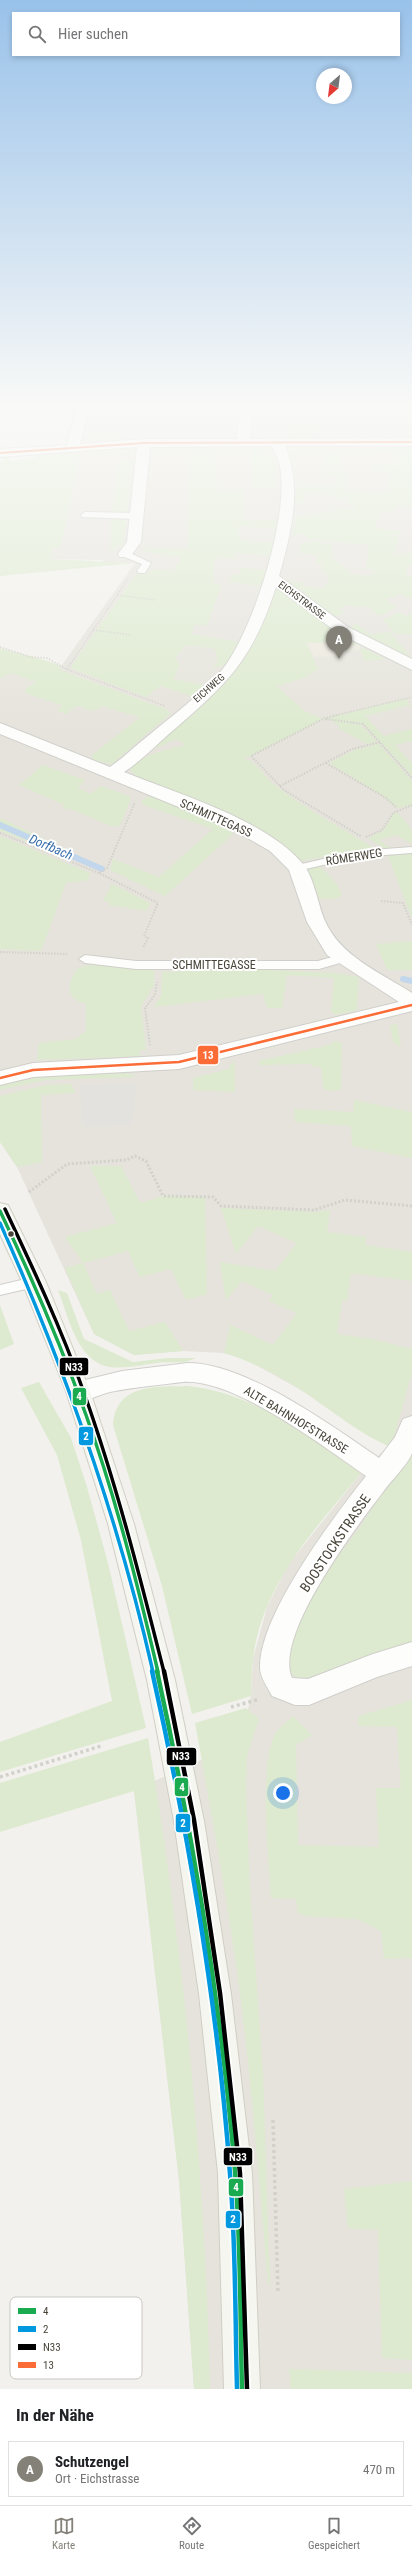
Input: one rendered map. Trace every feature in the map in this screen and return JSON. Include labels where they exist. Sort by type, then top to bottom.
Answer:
[{"type":"street","name":"EICHSTRASSE","points":[[285,515],[280,550],[272,577],[343,630],[412,665]]},
{"type":"street","points":[[125,554],[134,542],[137,516]]},
{"type":"street","name":"EICHWEG","points":[[111,773],[128,762],[228,672],[247,640],[272,577]]},
{"type":"street","name":"SCHMITTEGASS","points":[[0,728],[236,824],[276,847],[297,868],[322,933],[334,951],[343,958],[381,980],[412,1002]]},
{"type":"street","points":[[0,1078],[33,1070],[179,1062],[412,1005]]},
{"type":"street","points":[[0,1211],[34,1282],[78,1391],[122,1524],[161,1680],[190,1829],[215,1994],[235,2173],[242,2389]]},
{"type":"street","name":"ALTE BAHNHOFSTRASSE","points":[[78,1391],[134,1378],[195,1373],[234,1384],[258,1396],[304,1422],[382,1474]]},
{"type":"street","points":[[382,1474],[406,1442],[412,1426]]},
{"type":"street","name":"BOOSTOCKSTRASSE","points":[[382,1474],[302,1587],[281,1635],[275,1653],[274,1669],[282,1687],[295,1692],[308,1692],[373,1666],[412,1654]]},
{"type":"lane","points":[[110,515],[137,516]]},
{"type":"lane","points":[[125,554],[147,563],[142,571]]},
{"type":"lane","name":"RÖMERWEG","points":[[297,868],[358,854],[412,850]]},
{"type":"lane","name":"SCHMITTEGASSE","points":[[85,959],[136,965],[319,965],[343,958]]},
{"type":"lane","points":[[0,1290],[34,1282]]},
{"type":"path","points":[[66,669],[139,563],[125,554]]},
{"type":"path","points":[[117,595],[154,600]]},
{"type":"path","points":[[93,630],[131,635]]},
{"type":"path","points":[[0,647],[31,657],[47,658],[66,669],[182,712]]},
{"type":"path","points":[[386,852],[280,786],[251,756],[323,719],[412,697]]},
{"type":"path","points":[[323,719],[363,724],[412,778]]},
{"type":"path","points":[[280,786],[352,749],[380,742]]},
{"type":"path","points":[[326,762],[386,798],[397,808]]},
{"type":"path","points":[[99,873],[107,868],[136,800],[147,789]]},
{"type":"path","points":[[363,838],[382,830],[387,817],[397,808],[412,805]]},
{"type":"path","points":[[0,833],[99,873],[158,903],[144,936],[148,938],[136,965]]},
{"type":"path","points":[[382,901],[403,903],[412,925]]},
{"type":"path","points":[[0,952],[70,955],[85,959]]},
{"type":"path","points":[[151,1051],[145,1008],[155,995],[158,965]]},
{"type":"path","points":[[29,1192],[67,1164],[126,1160],[135,1156],[146,1161],[162,1196],[212,1197],[216,1203],[221,1206],[314,1210],[345,1200],[412,1206]]},
{"type":"path","points":[[231,1707],[263,1698]]},
{"type":"path","points":[[0,1777],[101,1746]]},
{"type":"path","points":[[273,2120],[278,2294]]},
{"type":"shaded area","points":[[67,515],[412,515],[412,2389],[194,2389],[179,2180],[134,1790],[240,1743],[251,1696],[253,1659],[267,1607],[288,1565],[361,1473],[388,1446],[350,1424],[301,1390],[245,1359],[224,1353],[183,1351],[134,1355],[94,1334],[17,1167],[0,1142],[0,649],[59,669],[135,563],[103,562],[103,560],[50,559],[53,550],[61,546]]},
{"type":"shaded area","points":[[306,642],[360,645],[360,650],[337,651],[338,656],[314,657]]},
{"type":"shaded area","points":[[136,1084],[132,1125],[83,1126],[80,1085]]},
{"type":"green space","points":[[0,515],[67,515],[61,546],[53,550],[50,559],[135,563],[0,576]]},
{"type":"green space","points":[[188,515],[242,515],[242,519],[277,521],[275,529],[239,526],[239,540],[274,543],[270,556],[234,553],[235,559],[220,558],[214,562],[213,583],[222,584],[207,625],[195,625],[191,634],[239,642],[225,665],[213,668],[218,661],[215,649],[186,645],[175,658],[180,666],[173,679],[204,685],[191,696],[160,686],[146,697],[70,668],[138,572],[148,573],[152,569],[173,571],[181,558],[143,551],[145,548],[187,549]]},
{"type":"green space","points":[[379,515],[375,528],[400,531],[394,555],[412,552],[412,566],[408,566],[406,576],[412,576],[412,599],[401,594],[385,600],[397,607],[379,616],[368,606],[354,607],[351,604],[339,608],[345,613],[331,617],[285,583],[288,581],[304,583],[303,586],[323,589],[330,578],[321,570],[323,563],[315,563],[317,555],[299,553],[302,541],[333,543],[331,557],[349,570],[348,574],[372,576],[373,570],[365,569],[369,555],[366,553],[369,545],[307,539],[307,535],[292,534],[297,516]]},
{"type":"green space","points":[[111,517],[127,519],[123,545],[111,551]]},
{"type":"green space","points":[[240,568],[265,570],[265,577],[260,586],[229,582],[233,574],[241,575]]},
{"type":"green space","points":[[275,588],[278,588],[316,616],[360,645],[306,642],[318,669],[302,679],[276,686],[305,711],[323,719],[251,756],[243,757],[253,763],[275,785],[291,797],[374,848],[301,861],[277,839],[263,831],[141,780],[130,770],[135,764],[148,756],[186,745],[176,739],[143,754],[191,716],[233,671]]},
{"type":"green space","points":[[399,612],[406,616],[412,613],[412,634],[396,634],[383,620]]},
{"type":"green space","points":[[357,624],[371,635],[389,631],[412,658],[412,662],[346,628]]},
{"type":"green space","points":[[0,648],[39,658],[62,667],[60,670],[168,710],[171,713],[112,764],[94,760],[91,756],[140,717],[102,706],[94,711],[77,706],[66,714],[57,711],[62,705],[27,694],[25,689],[37,682],[11,673],[0,679]]},
{"type":"green space","points":[[364,648],[385,659],[364,661],[360,650]]},
{"type":"green space","points":[[406,699],[412,707],[410,705],[365,716],[384,736],[412,729],[412,741],[395,745],[412,763],[412,776],[363,724],[323,719]]},
{"type":"green space","points":[[336,721],[361,725],[377,742],[367,744],[338,728],[340,726],[333,722]]},
{"type":"green space","points":[[379,744],[412,781],[412,805],[397,808],[386,798],[329,763],[354,750]]},
{"type":"green space","points":[[43,765],[85,780],[78,788],[91,794],[101,786],[131,797],[120,826],[111,826],[71,809],[69,810],[62,807],[64,805],[19,785]]},
{"type":"green space","points":[[150,795],[227,826],[233,834],[165,896],[110,870],[113,859],[159,877],[213,829],[143,805],[142,801]]},
{"type":"green space","points":[[394,813],[399,814],[412,830],[412,844],[396,835],[379,840],[391,848],[384,848],[368,838],[383,831]]},
{"type":"green space","points":[[0,818],[102,867],[98,869],[0,831]]},
{"type":"green space","points":[[0,836],[90,873],[88,880],[66,883],[41,951],[0,949]]},
{"type":"green space","points":[[412,852],[412,918],[387,854]]},
{"type":"green space","points":[[320,866],[336,883],[342,894],[337,899],[319,899],[308,869]]},
{"type":"green space","points":[[112,884],[150,903],[147,911],[109,905],[110,903],[103,900]]},
{"type":"green space","points":[[412,941],[412,970],[387,970],[376,944]]},
{"type":"green space","points":[[91,965],[154,969],[154,985],[141,1007],[146,1050],[140,1050],[140,1056],[37,1060],[39,1043],[75,1039],[86,1031],[86,1004],[79,1002],[74,998],[71,994],[70,985],[78,968]]},
{"type":"green space","points":[[247,969],[334,973],[359,977],[357,1010],[335,1015],[331,1011],[334,978],[287,975],[282,1008],[267,1008],[263,994],[154,1007],[161,996],[162,972]]},
{"type":"green space","points":[[397,1024],[401,1047],[393,1042],[390,1026]]},
{"type":"green space","points":[[335,1041],[342,1043],[341,1090],[328,1091],[323,1088],[321,1067],[313,1067],[312,1064],[259,1065],[259,1061],[329,1045]]},
{"type":"green space","points":[[235,1062],[235,1092],[193,1090],[193,1078],[229,1069],[231,1064]]},
{"type":"green space","points":[[128,1073],[136,1077],[45,1080],[0,1090],[0,1085],[44,1076]]},
{"type":"green space","points":[[71,1084],[75,1093],[41,1095],[42,1162],[17,1167],[0,1142],[0,1096],[46,1085]]},
{"type":"green space","points":[[354,1100],[412,1112],[412,1158],[352,1146],[351,1126],[295,1122],[294,1109],[353,1112]]},
{"type":"green space","points":[[90,1166],[121,1166],[140,1203],[163,1196],[205,1197],[207,1294],[186,1300],[171,1269],[140,1277],[128,1251],[83,1263],[65,1237],[117,1223]]},
{"type":"green space","points":[[221,1208],[317,1212],[330,1210],[327,1232],[366,1237],[365,1245],[412,1252],[412,1281],[351,1273],[347,1301],[342,1301],[337,1334],[372,1339],[412,1349],[412,1372],[393,1441],[388,1446],[343,1420],[312,1397],[283,1379],[254,1364],[224,1353],[230,1325],[273,1345],[297,1313],[269,1301],[273,1295],[242,1281],[226,1300],[220,1262],[275,1271],[297,1243],[258,1226],[236,1254]]},
{"type":"green space","points":[[83,1263],[97,1294],[110,1290],[129,1331],[165,1322],[183,1351],[134,1355],[94,1334],[65,1268]]},
{"type":"green space","points":[[58,1290],[67,1293],[84,1339],[133,1362],[168,1358],[195,1358],[182,1362],[161,1362],[124,1367],[105,1366],[95,1361],[80,1345],[74,1334]]},
{"type":"green space","points":[[0,1305],[14,1344],[0,1350]]},
{"type":"green space","points":[[39,1382],[71,1438],[87,1487],[108,1563],[146,1728],[0,1772],[0,1742],[112,1701],[81,1540],[57,1455],[21,1388]]},
{"type":"green space","points":[[188,1386],[212,1390],[236,1397],[280,1418],[321,1444],[361,1473],[309,1537],[279,1582],[267,1607],[258,1633],[252,1664],[251,1696],[192,1714],[162,1586],[113,1425],[116,1411],[121,1401],[130,1394],[151,1388]]},
{"type":"green space","points":[[412,1446],[412,1642],[306,1678],[294,1676],[286,1669],[292,1635],[322,1578],[361,1526]]},
{"type":"green space","points":[[412,1700],[412,1958],[384,1959],[381,1931],[357,1919],[307,1916],[298,1913],[296,1899],[271,1898],[266,1816],[269,1752],[275,1733],[293,1716],[312,1735],[296,1745],[298,1845],[379,1847],[376,1788],[401,1788],[397,1727],[358,1726],[359,1716]]},
{"type":"green space","points":[[246,1708],[259,1719],[247,1756],[246,1788],[250,1889],[263,2074],[270,2284],[268,2285],[251,2088],[237,1970],[195,1723]]},
{"type":"green space","points":[[148,1738],[172,1900],[191,2062],[203,2225],[210,2389],[194,2389],[179,2180],[134,1791],[0,1832],[0,1783]]},
{"type":"green space","points":[[412,2181],[412,2360],[382,2358],[378,2230],[348,2228],[344,2189]]},
{"type":"green space","points":[[289,2369],[412,2373],[412,2389],[291,2389]]},
{"type":"waterway","name":"Dorfbach","points":[[0,825],[102,869]]},
{"type":"waterway","name":"Dorfbach","points":[[403,979],[412,981]]},
{"type":"transit line","name":"13","points":[[0,1078],[33,1070],[179,1062],[412,1005]]},
{"type":"transit line","name":"N33","points":[[5,1209],[39,1280],[83,1389],[126,1523],[166,1679],[194,1820],[220,1993],[240,2173],[247,2389]]},
{"type":"transit line","name":"4","points":[[0,1211],[31,1277],[69,1367],[112,1494],[157,1670],[173,1741],[199,1883],[210,1954],[228,2098],[235,2170],[238,2224],[242,2389]]},
{"type":"transit line","name":"2","points":[[0,1223],[37,1306],[70,1390],[99,1475],[125,1561],[167,1736],[198,1915],[224,2108],[233,2226],[237,2389]]},
{"type":"place","name":"Schutzengel","points":[[339,659]]}]
